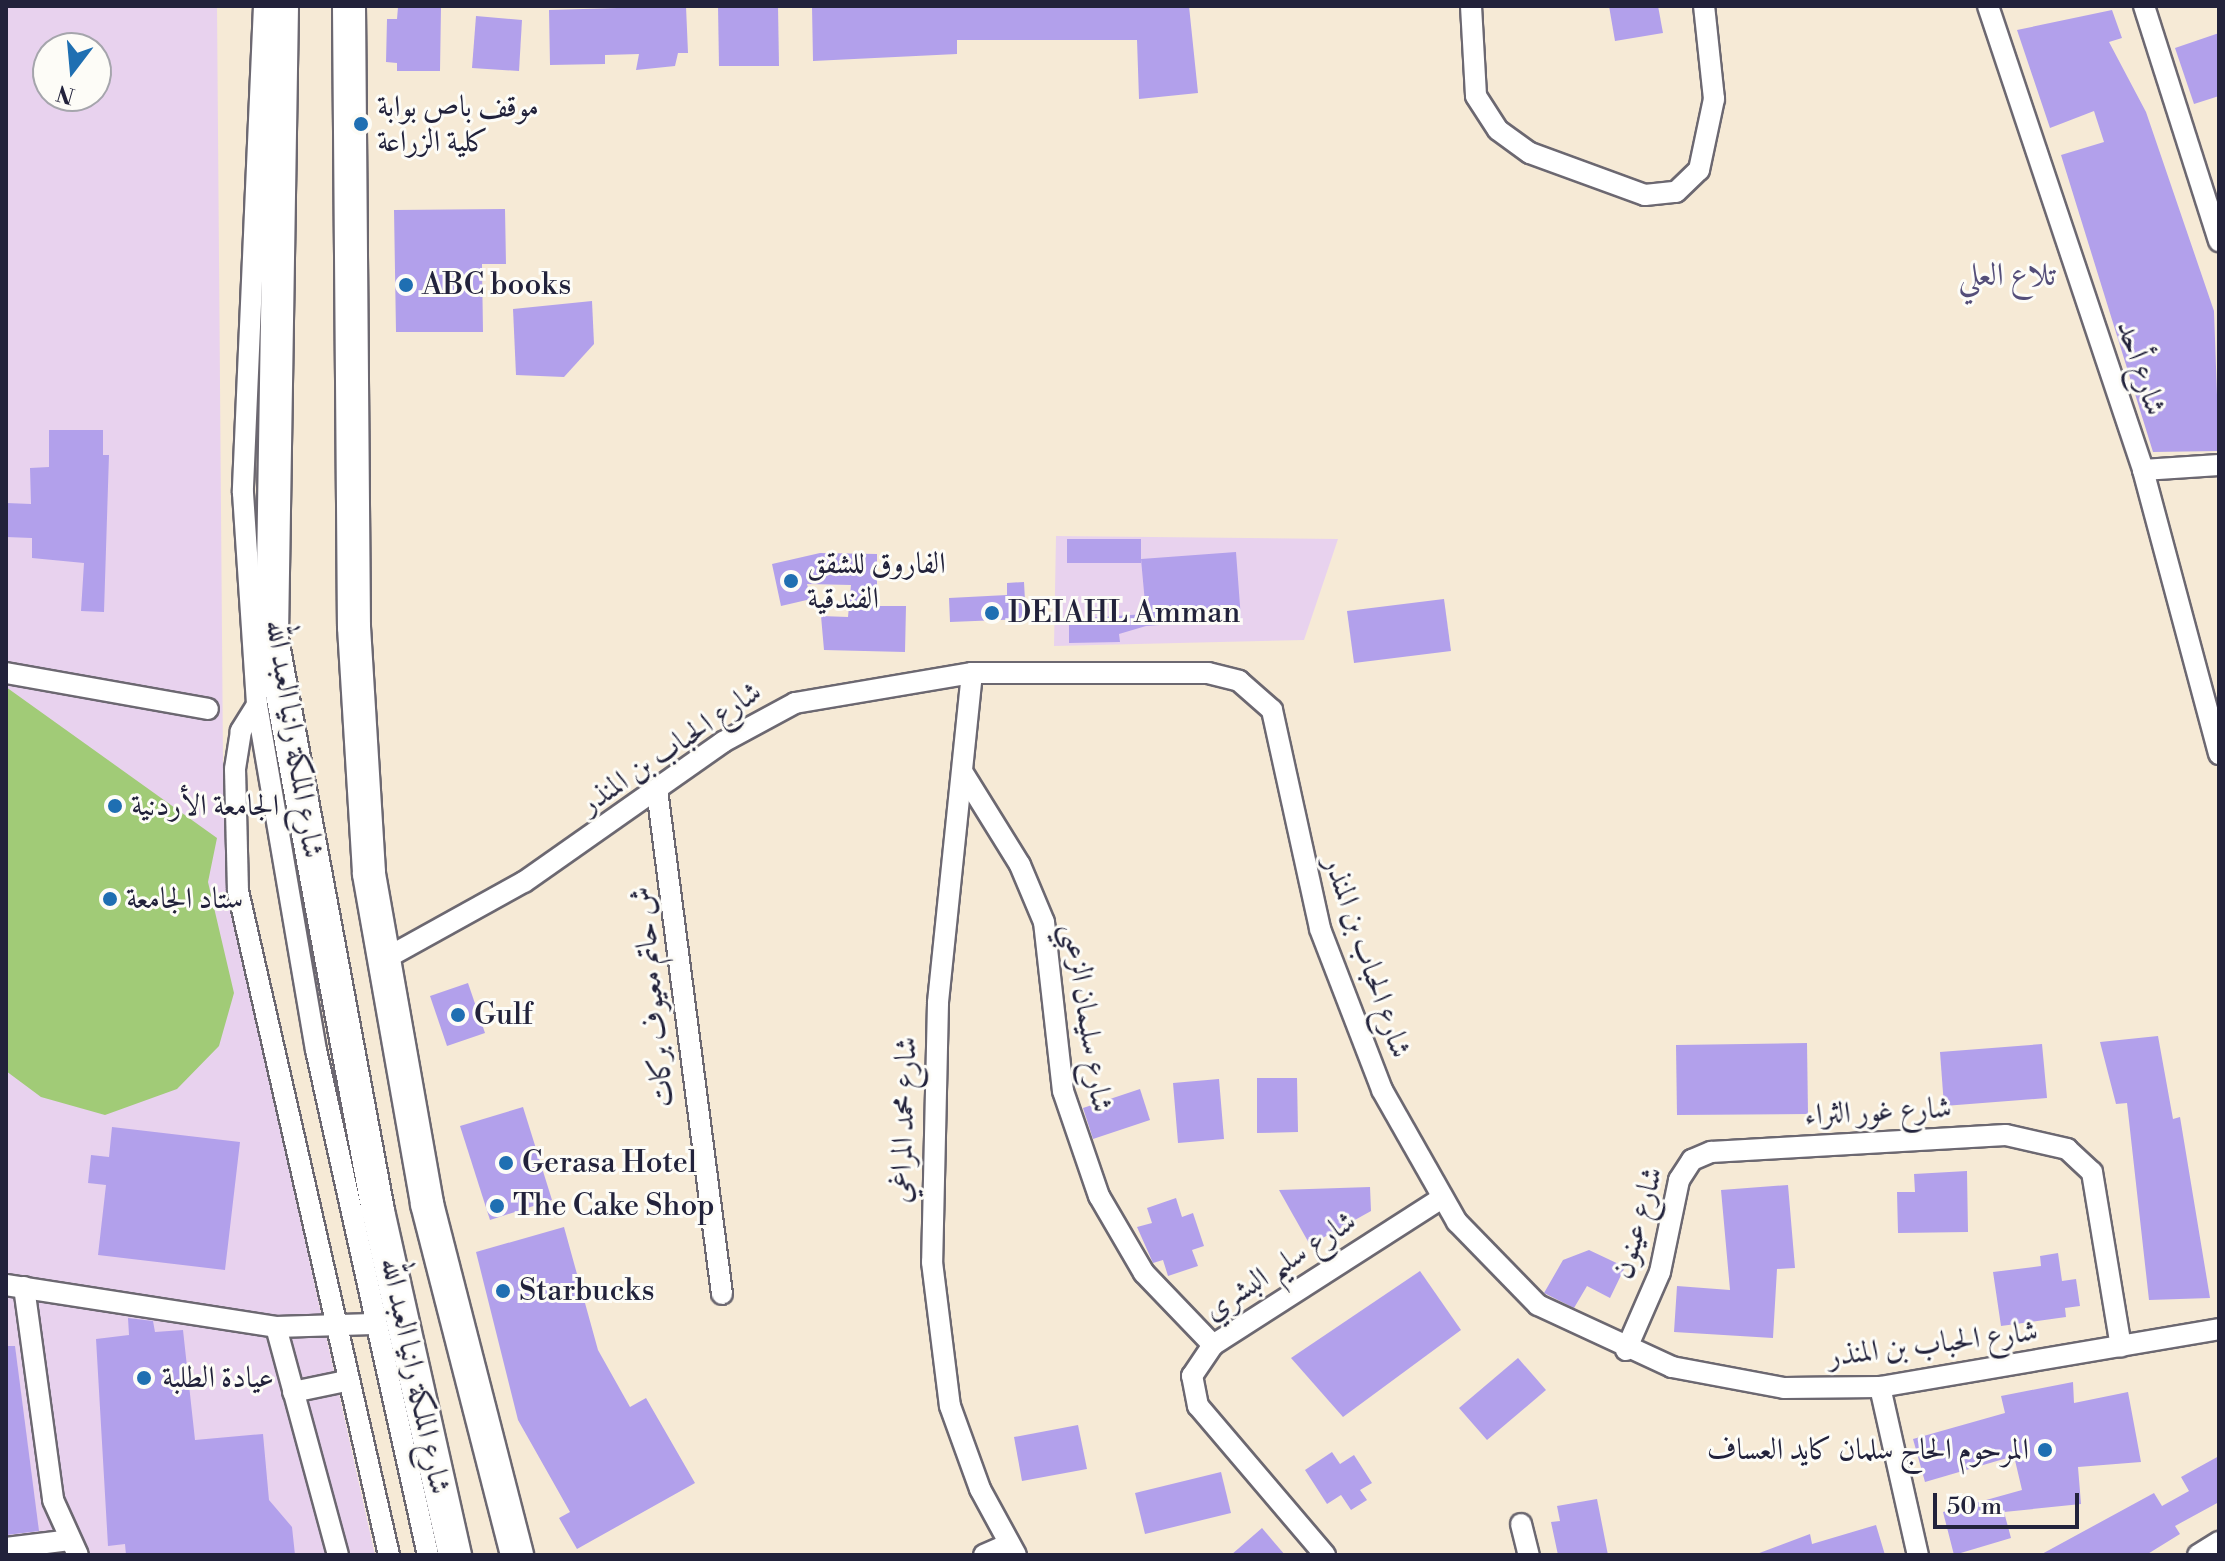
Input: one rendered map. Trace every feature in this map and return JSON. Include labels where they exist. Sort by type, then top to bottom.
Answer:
[{"type":"main road","name":"شارع الملكة رانيا العبد الله","points":[[282,6],[272,639],[378,1211],[455,1555]]},
{"type":"main road","name":"شارع الملكة رانيا العبد الله","points":[[349,6],[354,627],[369,874],[430,1219],[517,1555]]},
{"type":"street","points":[[264,6],[243,493],[257,705],[373,1324],[428,1555]]},
{"type":"street","points":[[1471,6],[1476,96],[1498,130],[1530,153],[1645,195],[1676,192],[1699,170],[1714,99],[1704,6]]},
{"type":"street","points":[[2144,6],[2219,241]]},
{"type":"street","name":"شارع أحد","points":[[1996,8],[2143,470],[2214,716],[2219,754]]},
{"type":"street","points":[[2143,470],[2219,465]]},
{"type":"street","name":"شارع الحباب بن المنذر","points":[[383,960],[524,882],[763,716],[795,703],[972,673],[1179,671],[1239,681],[1261,694],[1282,739],[1300,855],[1346,1001],[1382,1090],[1442,1198],[1512,1284],[1626,1350],[1744,1385],[1880,1387],[2219,1329]]},
{"type":"street","points":[[6,673],[208,709]]},
{"type":"street","name":"شارع محمد المراغي","points":[[972,673],[938,1003],[934,1299],[960,1440],[1013,1550]]},
{"type":"street","points":[[257,705],[241,731],[235,769],[238,891],[333,1330],[389,1555]]},
{"type":"street","name":"شارع سليمان الزعبي","points":[[963,773],[1020,865],[1044,922],[1063,1091],[1099,1196],[1144,1273],[1213,1345]]},
{"type":"street","name":"ش حاتم معيوف بركات","points":[[657,790],[722,1294]]},
{"type":"street","name":"شارع غور الثراء","points":[[1692,1160],[1711,1152],[2006,1135],[2067,1149],[2092,1172],[2121,1347]]},
{"type":"street","name":"شارع عينون","points":[[1626,1350],[1660,1272],[1679,1180],[1692,1160]]},
{"type":"street","name":"شارع سليم البشري","points":[[1325,1555],[1193,1397],[1192,1376],[1213,1345],[1442,1198]]},
{"type":"street","points":[[6,1548],[74,1548],[53,1500],[15,1286],[276,1327],[333,1330],[373,1324]]},
{"type":"street","points":[[276,1327],[338,1555]]},
{"type":"street","points":[[293,1392],[346,1381]]},
{"type":"street","points":[[1880,1387],[1918,1555]]},
{"type":"street","points":[[1521,1524],[1529,1555]]},
{"type":"street","points":[[2198,1555],[2219,1542]]},
{"type":"street","points":[[984,1555],[1013,1550]]},
{"type":"shaded area","name":"الجامعة الأردنية","points":[[6,6],[217,6],[223,760],[234,923],[375,1555],[6,1555]]},
{"type":"shaded area","points":[[1056,536],[1338,539],[1304,640],[1054,646]]},
{"type":"green space","name":"ستاد الجامعة","points":[[6,687],[217,838],[208,882],[234,993],[219,1046],[177,1089],[105,1115],[41,1097],[6,1071]]},
{"type":"building","points":[[686,6],[688,53],[678,53],[675,66],[636,70],[639,54],[605,55],[605,64],[550,65],[549,10]]},
{"type":"building","points":[[718,6],[778,6],[779,66],[719,66]]},
{"type":"building","points":[[1189,6],[1198,93],[1139,99],[1137,40],[957,40],[957,54],[813,61],[812,7]]},
{"type":"building","points":[[1609,6],[1658,6],[1663,33],[1615,41]]},
{"type":"building","points":[[398,7],[441,8],[440,71],[397,71],[397,63],[386,62],[387,19],[397,19]]},
{"type":"building","points":[[2112,10],[2122,38],[2109,42],[2146,112],[2214,311],[2219,451],[2153,452],[2061,155],[2104,142],[2094,111],[2050,128],[2017,30]]},
{"type":"building","points":[[476,16],[522,20],[519,71],[472,68]]},
{"type":"building","points":[[2219,33],[2219,96],[2194,104],[2175,48]]},
{"type":"building","points":[[505,209],[506,264],[482,264],[483,332],[396,332],[394,210]]},
{"type":"building","points":[[592,301],[594,344],[564,377],[516,375],[513,309]]},
{"type":"building","points":[[49,430],[103,430],[103,455],[109,455],[104,612],[81,611],[84,563],[32,558],[32,538],[6,537],[6,503],[31,504],[30,468],[49,467]]},
{"type":"building","points":[[1067,539],[1141,539],[1141,563],[1067,563]]},
{"type":"building","points":[[1236,552],[1241,619],[1146,626],[1119,634],[1120,642],[1069,643],[1069,619],[1146,614],[1141,559]]},
{"type":"building","points":[[820,553],[877,554],[877,606],[906,606],[905,652],[824,650],[821,616],[848,617],[851,585],[807,584],[811,599],[781,606],[772,564]]},
{"type":"building","points":[[1024,582],[1026,619],[950,622],[949,598],[1007,595],[1007,583]]},
{"type":"building","points":[[1444,599],[1451,651],[1354,663],[1347,611]]},
{"type":"building","name":"Gulf","points":[[468,983],[485,1033],[447,1046],[430,996]]},
{"type":"building","points":[[2158,1036],[2173,1119],[2180,1117],[2210,1298],[2149,1300],[2127,1103],[2116,1104],[2100,1042]]},
{"type":"building","points":[[1807,1043],[1808,1114],[1677,1115],[1676,1045]]},
{"type":"building","points":[[2042,1044],[2047,1098],[1944,1106],[1940,1052]]},
{"type":"building","points":[[1257,1078],[1297,1078],[1298,1132],[1257,1133]]},
{"type":"building","points":[[1219,1079],[1224,1139],[1178,1143],[1173,1083]]},
{"type":"building","points":[[1140,1089],[1150,1120],[1093,1139],[1083,1108]]},
{"type":"building","name":"Gerasa Hotel","points":[[523,1107],[552,1200],[490,1220],[460,1126]]},
{"type":"building","points":[[112,1127],[240,1142],[225,1270],[98,1255],[106,1185],[88,1183],[91,1155],[109,1157]]},
{"type":"building","points":[[1967,1171],[1968,1232],[1898,1233],[1897,1192],[1915,1192],[1914,1174]]},
{"type":"building","points":[[1788,1185],[1795,1268],[1777,1269],[1773,1338],[1674,1332],[1677,1286],[1730,1290],[1721,1190]]},
{"type":"building","points":[[1370,1187],[1371,1211],[1310,1245],[1279,1190]]},
{"type":"building","points":[[1176,1198],[1182,1217],[1193,1213],[1204,1246],[1192,1250],[1198,1266],[1168,1276],[1163,1260],[1153,1263],[1137,1227],[1152,1223],[1147,1208]]},
{"type":"building","points":[[564,1227],[598,1350],[630,1407],[646,1398],[695,1483],[577,1549],[559,1518],[570,1512],[518,1420],[476,1252]]},
{"type":"building","points":[[1589,1250],[1625,1267],[1610,1298],[1587,1286],[1574,1308],[1544,1293],[1563,1260]]},
{"type":"building","points":[[2058,1253],[2062,1281],[2076,1279],[2080,1306],[2065,1308],[2066,1317],[2001,1326],[1993,1272],[2041,1266],[2040,1256]]},
{"type":"building","points":[[1420,1271],[1461,1330],[1343,1417],[1291,1358]]},
{"type":"building","points":[[128,1318],[153,1321],[155,1332],[183,1330],[195,1440],[263,1434],[269,1500],[292,1527],[295,1555],[126,1555],[125,1544],[108,1546],[96,1339],[129,1335]]},
{"type":"building","points":[[6,1346],[15,1346],[39,1531],[6,1535]]},
{"type":"building","points":[[1518,1358],[1546,1390],[1487,1440],[1459,1408]]},
{"type":"building","points":[[2073,1382],[2074,1403],[2128,1392],[2141,1462],[2078,1467],[2081,1504],[2004,1512],[2011,1538],[1954,1555],[1943,1512],[2022,1490],[2014,1456],[1925,1482],[1913,1439],[2005,1413],[2001,1396]]},
{"type":"building","points":[[1078,1425],[1087,1469],[1022,1481],[1014,1437]]},
{"type":"building","points":[[1332,1452],[1340,1464],[1354,1455],[1372,1483],[1360,1490],[1367,1500],[1351,1510],[1341,1495],[1327,1504],[1305,1470]]},
{"type":"building","points":[[2219,1456],[2219,1502],[2175,1526],[2180,1534],[2146,1555],[2040,1555],[2154,1493],[2162,1506],[2189,1491],[2181,1477]]},
{"type":"building","points":[[1221,1472],[1231,1513],[1145,1534],[1135,1493]]},
{"type":"building","points":[[1597,1499],[1608,1555],[1558,1555],[1551,1522],[1560,1521],[1557,1506]]},
{"type":"building","points":[[1876,1525],[1885,1555],[1754,1555],[1810,1534],[1812,1544]]},
{"type":"building","points":[[1262,1528],[1285,1555],[1231,1555]]},
{"type":"place","name":"موقف باص بوابة كلية الزراعة","points":[[361,124]]},
{"type":"place","name":"ABC books","points":[[406,285]]},
{"type":"place","name":"الفاروق للشقق الفندقية","points":[[791,581]]},
{"type":"place","name":"DEIAHL Amman","points":[[992,613]]},
{"type":"place","name":"الجامعة الأردنية","points":[[115,806]]},
{"type":"place","name":"ستاد الجامعة","points":[[110,899]]},
{"type":"place","name":"Gulf","points":[[458,1015]]},
{"type":"place","name":"Gerasa Hotel","points":[[506,1163]]},
{"type":"place","name":"The Cake Shop","points":[[497,1206]]},
{"type":"place","name":"Starbucks","points":[[503,1291]]},
{"type":"place","name":"عيادة الطلبة","points":[[144,1378]]},
{"type":"place","name":"المرحوم الحاج سلمان كايد العساف","points":[[2045,1450]]},
{"type":"district","name":"تلاع العلي","points":[[2007,275]]}]
